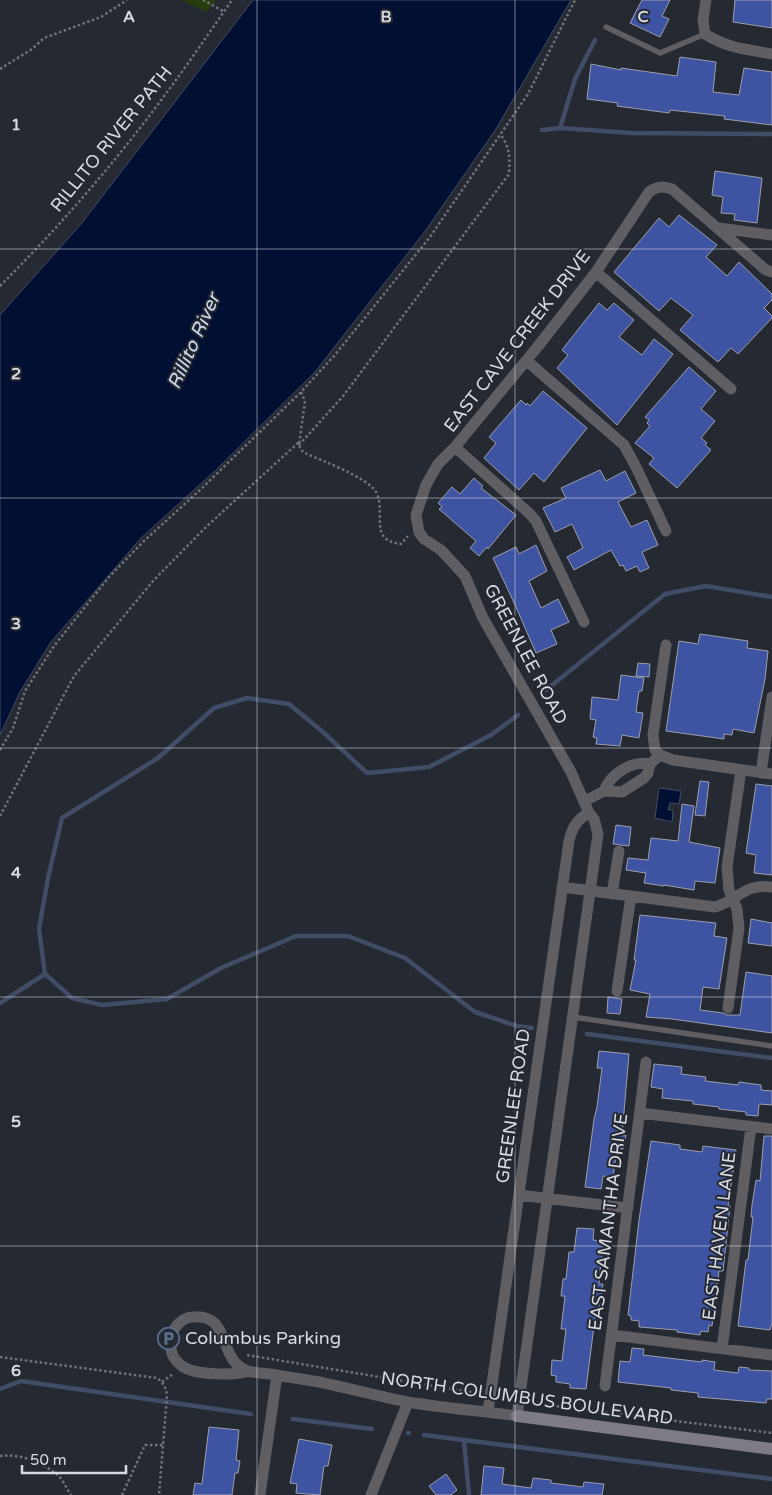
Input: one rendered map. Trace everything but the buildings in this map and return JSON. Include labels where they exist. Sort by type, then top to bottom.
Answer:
[{"type":"street","points":[[706,0],[702,20],[705,34],[730,47],[772,54]]},
{"type":"street","name":"EAST CAVE CREEK DRIVE","points":[[417,524],[416,515],[426,485],[438,464],[455,447],[527,361],[596,272],[650,192],[660,186],[672,190],[718,228]]},
{"type":"street","points":[[718,228],[772,235]]},
{"type":"street","points":[[718,228],[766,270],[772,272]]},
{"type":"street","points":[[596,272],[731,389]]},
{"type":"street","points":[[527,361],[624,445],[636,466],[666,531]]},
{"type":"street","points":[[455,447],[529,512],[536,521],[584,622]]},
{"type":"street","name":"GREENLEE ROAD","points":[[417,524],[419,532],[424,538],[441,550],[465,576],[483,618],[571,772],[594,819],[598,834],[592,891],[517,1416]]},
{"type":"street","points":[[666,645],[653,735],[656,750],[660,755],[673,760],[766,773],[772,697]]},
{"type":"street","points":[[604,791],[622,792],[644,778],[648,774],[650,764],[660,755]]},
{"type":"street","points":[[587,807],[604,791],[613,776],[634,764],[650,764]]},
{"type":"street","points":[[728,1008],[739,918],[727,878],[741,770]]},
{"type":"street","name":"GREENLEE ROAD","points":[[488,1412],[571,832],[587,807]]},
{"type":"street","points":[[612,894],[619,851]]},
{"type":"street","points":[[562,887],[706,907],[724,904],[751,888],[772,887]]},
{"type":"street","points":[[617,991],[631,896]]},
{"type":"street","name":"EAST SAMANTHA DRIVE","points":[[605,1386],[646,1062]]},
{"type":"street","points":[[640,1113],[772,1129]]},
{"type":"street","name":"EAST HAVEN LANE","points":[[722,1349],[751,1127]]},
{"type":"street","points":[[518,1195],[628,1208]]},
{"type":"street","name":"NORTH COLUMBUS BOULEVARD","points":[[248,1371],[237,1364],[232,1358],[228,1352],[221,1330],[210,1319],[187,1318],[176,1326],[172,1334],[171,1350],[183,1367],[194,1370],[227,1375],[248,1371],[319,1382],[408,1402],[772,1448]]},
{"type":"street","points":[[612,1335],[772,1355]]},
{"type":"street","points":[[260,1495],[277,1375]]},
{"type":"street","points":[[371,1495],[408,1402]]},
{"type":"lane","points":[[606,28],[660,54],[705,34]]},
{"type":"lane","points":[[573,1016],[772,1046]]},
{"type":"path","points":[[0,69],[32,49],[44,38],[101,17],[127,0]]},
{"type":"path","points":[[202,0],[224,12]]},
{"type":"path","name":"RILLITO RIVER PATH","points":[[0,286],[56,227],[109,165],[161,100],[232,0]]},
{"type":"path","points":[[0,750],[13,728],[25,691],[54,646],[109,577],[144,541],[200,490],[301,392],[334,356],[430,237],[528,94],[575,0]]},
{"type":"path","points":[[0,816],[74,676],[153,581],[206,527],[299,444],[344,395],[509,174],[510,158],[507,143],[500,134]]},
{"type":"path","points":[[301,392],[305,401],[299,444],[301,450],[358,477],[370,485],[378,498],[380,527],[386,540],[401,544],[417,524]]},
{"type":"path","points":[[247,1355],[356,1372],[373,1377],[476,1394]]},
{"type":"path","points":[[0,1357],[157,1378],[166,1388],[167,1396],[159,1495]]},
{"type":"path","points":[[532,1402],[565,1408]]},
{"type":"path","points":[[575,1409],[772,1433]]},
{"type":"path","points":[[122,1495],[145,1445],[163,1445]]},
{"type":"path","points":[[0,1456],[9,1455],[26,1458],[57,1473],[71,1495]]},
{"type":"green space","points":[[181,0],[216,0],[207,12]]},
{"type":"water","name":"Rillito River","points":[[253,0],[571,0],[496,129],[426,230],[315,372],[216,470],[141,538],[51,642],[20,692],[0,735],[0,315],[81,224]]},
{"type":"water","points":[[659,788],[681,791],[679,804],[670,803],[668,810],[673,810],[672,822],[655,818]]},
{"type":"waterway","points":[[542,130],[560,128],[575,79],[595,40]]},
{"type":"waterway","points":[[560,128],[631,133],[772,134]]},
{"type":"waterway","points":[[546,690],[665,594],[706,586],[772,597]]},
{"type":"waterway","points":[[518,715],[491,735],[429,767],[367,773],[323,732],[289,704],[247,698],[214,708],[158,758],[62,818],[48,878],[39,929],[45,974],[72,998],[102,1005],[167,999],[221,968],[296,936],[348,936],[405,958],[475,1012],[517,1026],[532,1028]]},
{"type":"waterway","points":[[0,1003],[45,974]]},
{"type":"waterway","points":[[587,1034],[772,1058]]},
{"type":"waterway","points":[[0,1389],[21,1381],[251,1414]]},
{"type":"waterway","points":[[293,1419],[372,1429]]},
{"type":"waterway","points":[[424,1435],[772,1479]]},
{"type":"waterway","points":[[464,1440],[469,1495]]},
{"type":"place","name":"Columbus Parking","points":[[169,1338]]}]
